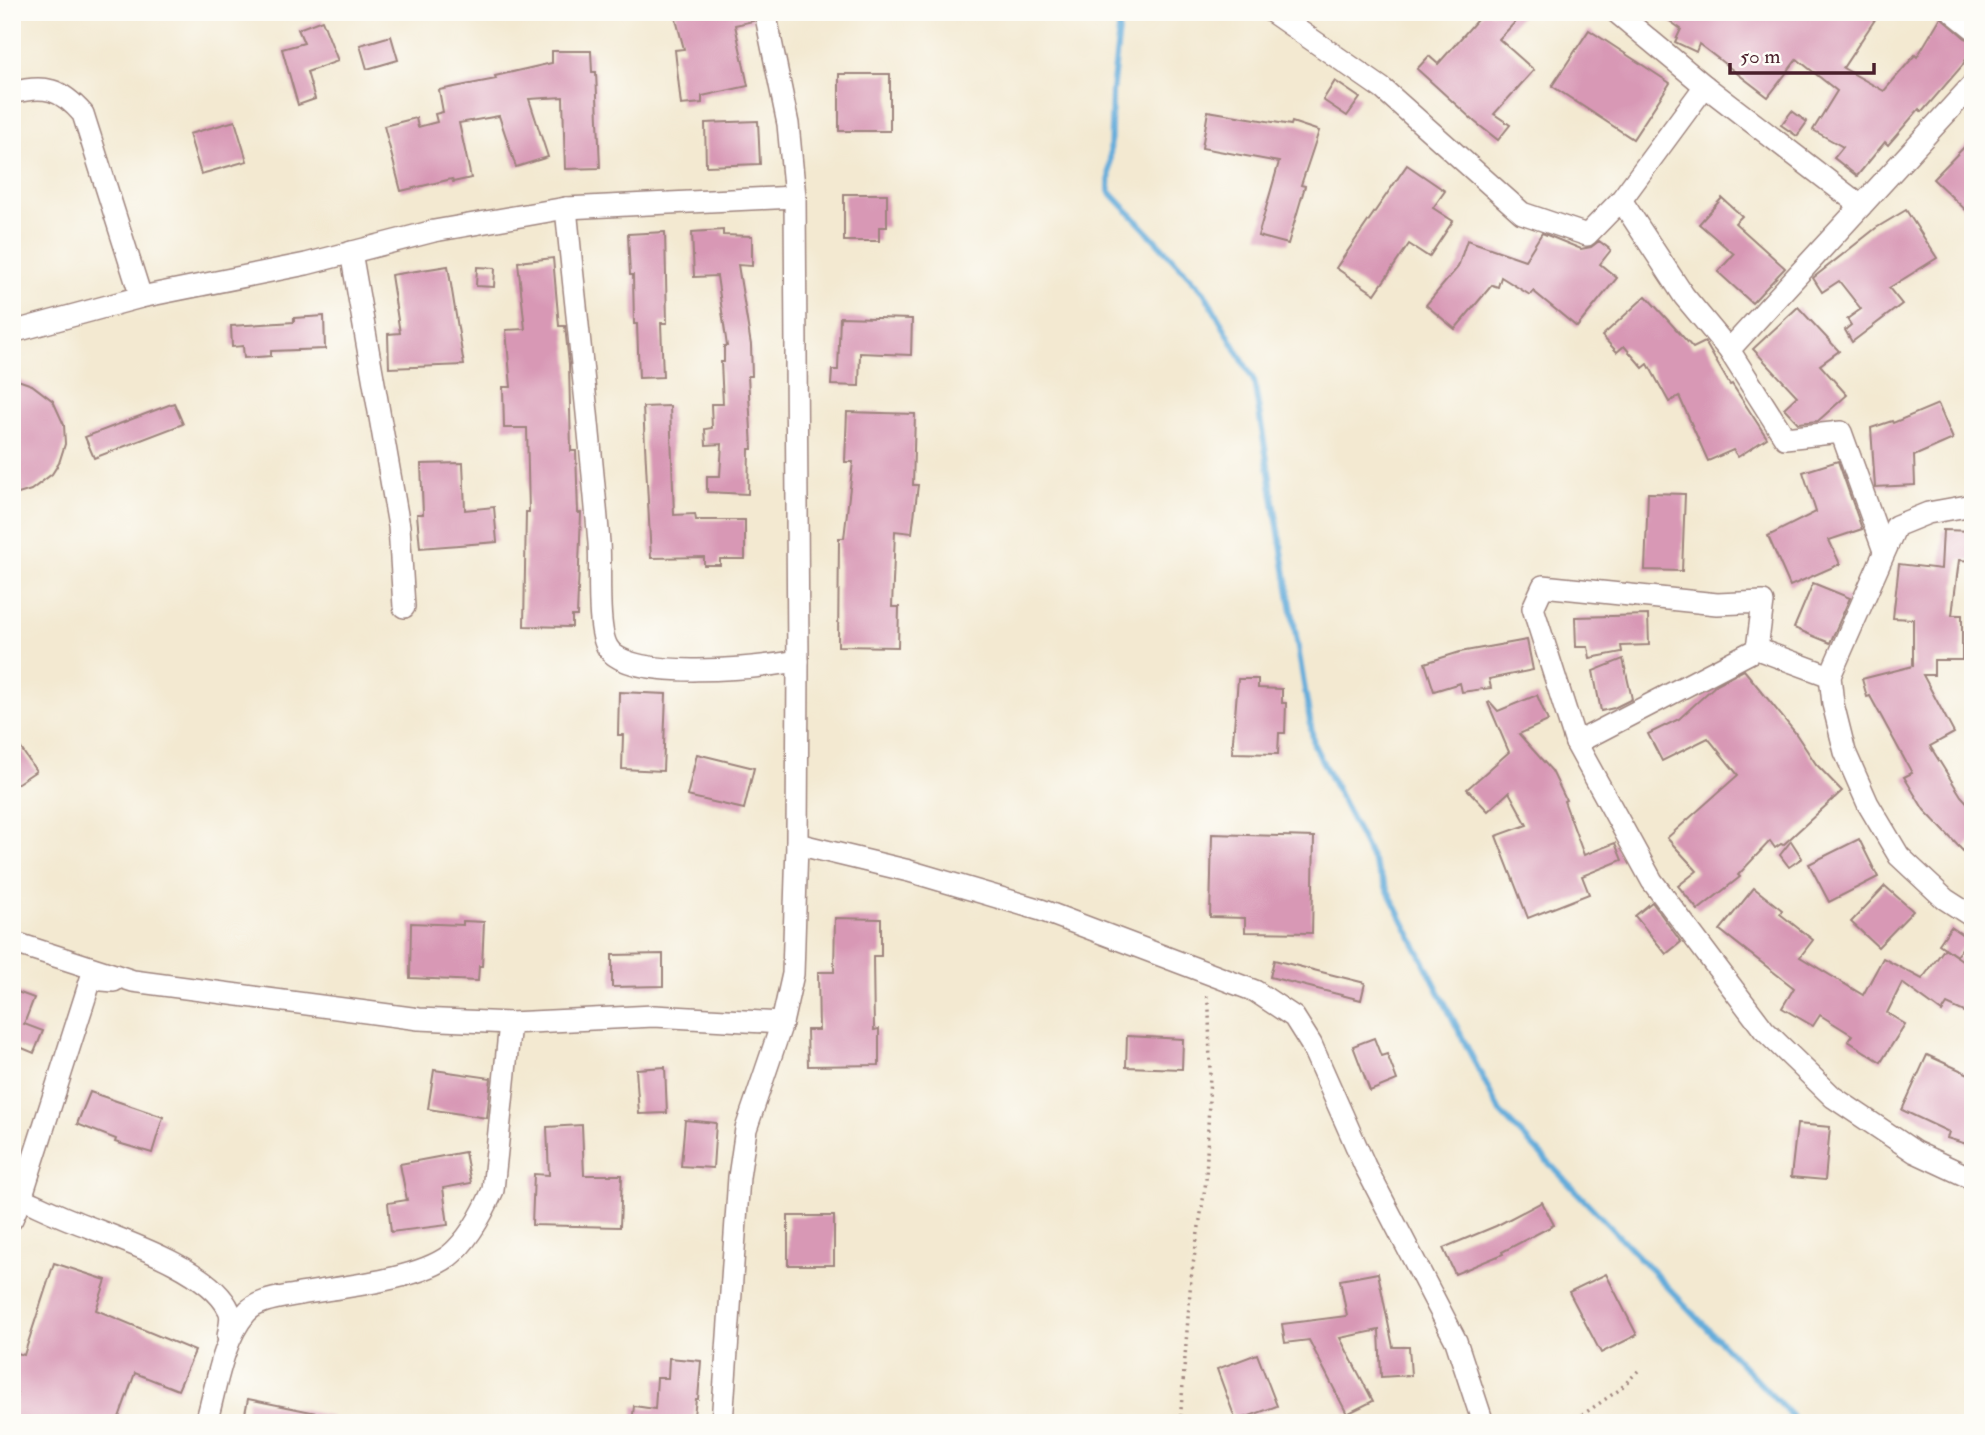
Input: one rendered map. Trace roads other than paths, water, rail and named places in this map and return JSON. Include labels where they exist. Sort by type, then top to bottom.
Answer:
[{"type":"street","points":[[722,1423],[739,1177],[746,1129],[782,1023],[793,974],[797,844],[795,197],[788,124],[765,12]]},
{"type":"street","points":[[1272,12],[1382,89],[1522,213],[1587,235],[1621,200],[1705,86]]},
{"type":"street","points":[[1616,12],[1705,86],[1861,205]]},
{"type":"street","points":[[1953,12],[1973,28]]},
{"type":"street","points":[[1729,350],[1973,84]]},
{"type":"street","points":[[12,93],[30,88],[53,90],[71,99],[83,114],[141,297]]},
{"type":"street","points":[[12,332],[141,297],[306,264],[433,231],[566,208],[795,197]]},
{"type":"street","points":[[1621,200],[1684,296],[1729,350],[1785,438],[1841,432],[1884,551]]},
{"type":"street","points":[[566,208],[599,545],[601,620],[608,649],[624,662],[649,669],[755,668],[798,661]]},
{"type":"street","points":[[351,252],[399,526],[404,607]]},
{"type":"street","points":[[1973,505],[1928,513],[1896,526],[1830,676],[1833,704],[1845,751],[1868,804],[1899,856],[1945,899],[1973,918]]},
{"type":"street","points":[[1757,649],[1763,602],[1717,604],[1543,586],[1533,608],[1576,743],[1652,881],[1764,1030],[1833,1097],[1914,1152],[1973,1179]]},
{"type":"street","points":[[1576,743],[1757,649],[1830,676]]},
{"type":"street","points":[[797,844],[909,871],[1041,910],[1255,991],[1294,1017],[1311,1044],[1364,1166],[1457,1341],[1483,1423]]},
{"type":"street","points":[[12,942],[133,981]]},
{"type":"street","points":[[70,960],[68,970],[85,972],[91,979],[133,981],[419,1019],[510,1023],[654,1016],[782,1023]]},
{"type":"street","points":[[12,1219],[91,979]]},
{"type":"street","points":[[206,1423],[225,1356],[248,1311],[270,1300],[406,1275],[440,1261],[460,1244],[486,1208],[493,1190],[510,1023]]},
{"type":"street","points":[[21,1198],[117,1238],[199,1277],[225,1302],[231,1314],[225,1356]]},
{"type":"waterway","points":[[1121,12],[1112,92],[1109,191],[1204,292],[1254,381],[1314,745],[1500,1112],[1798,1423]]}]
